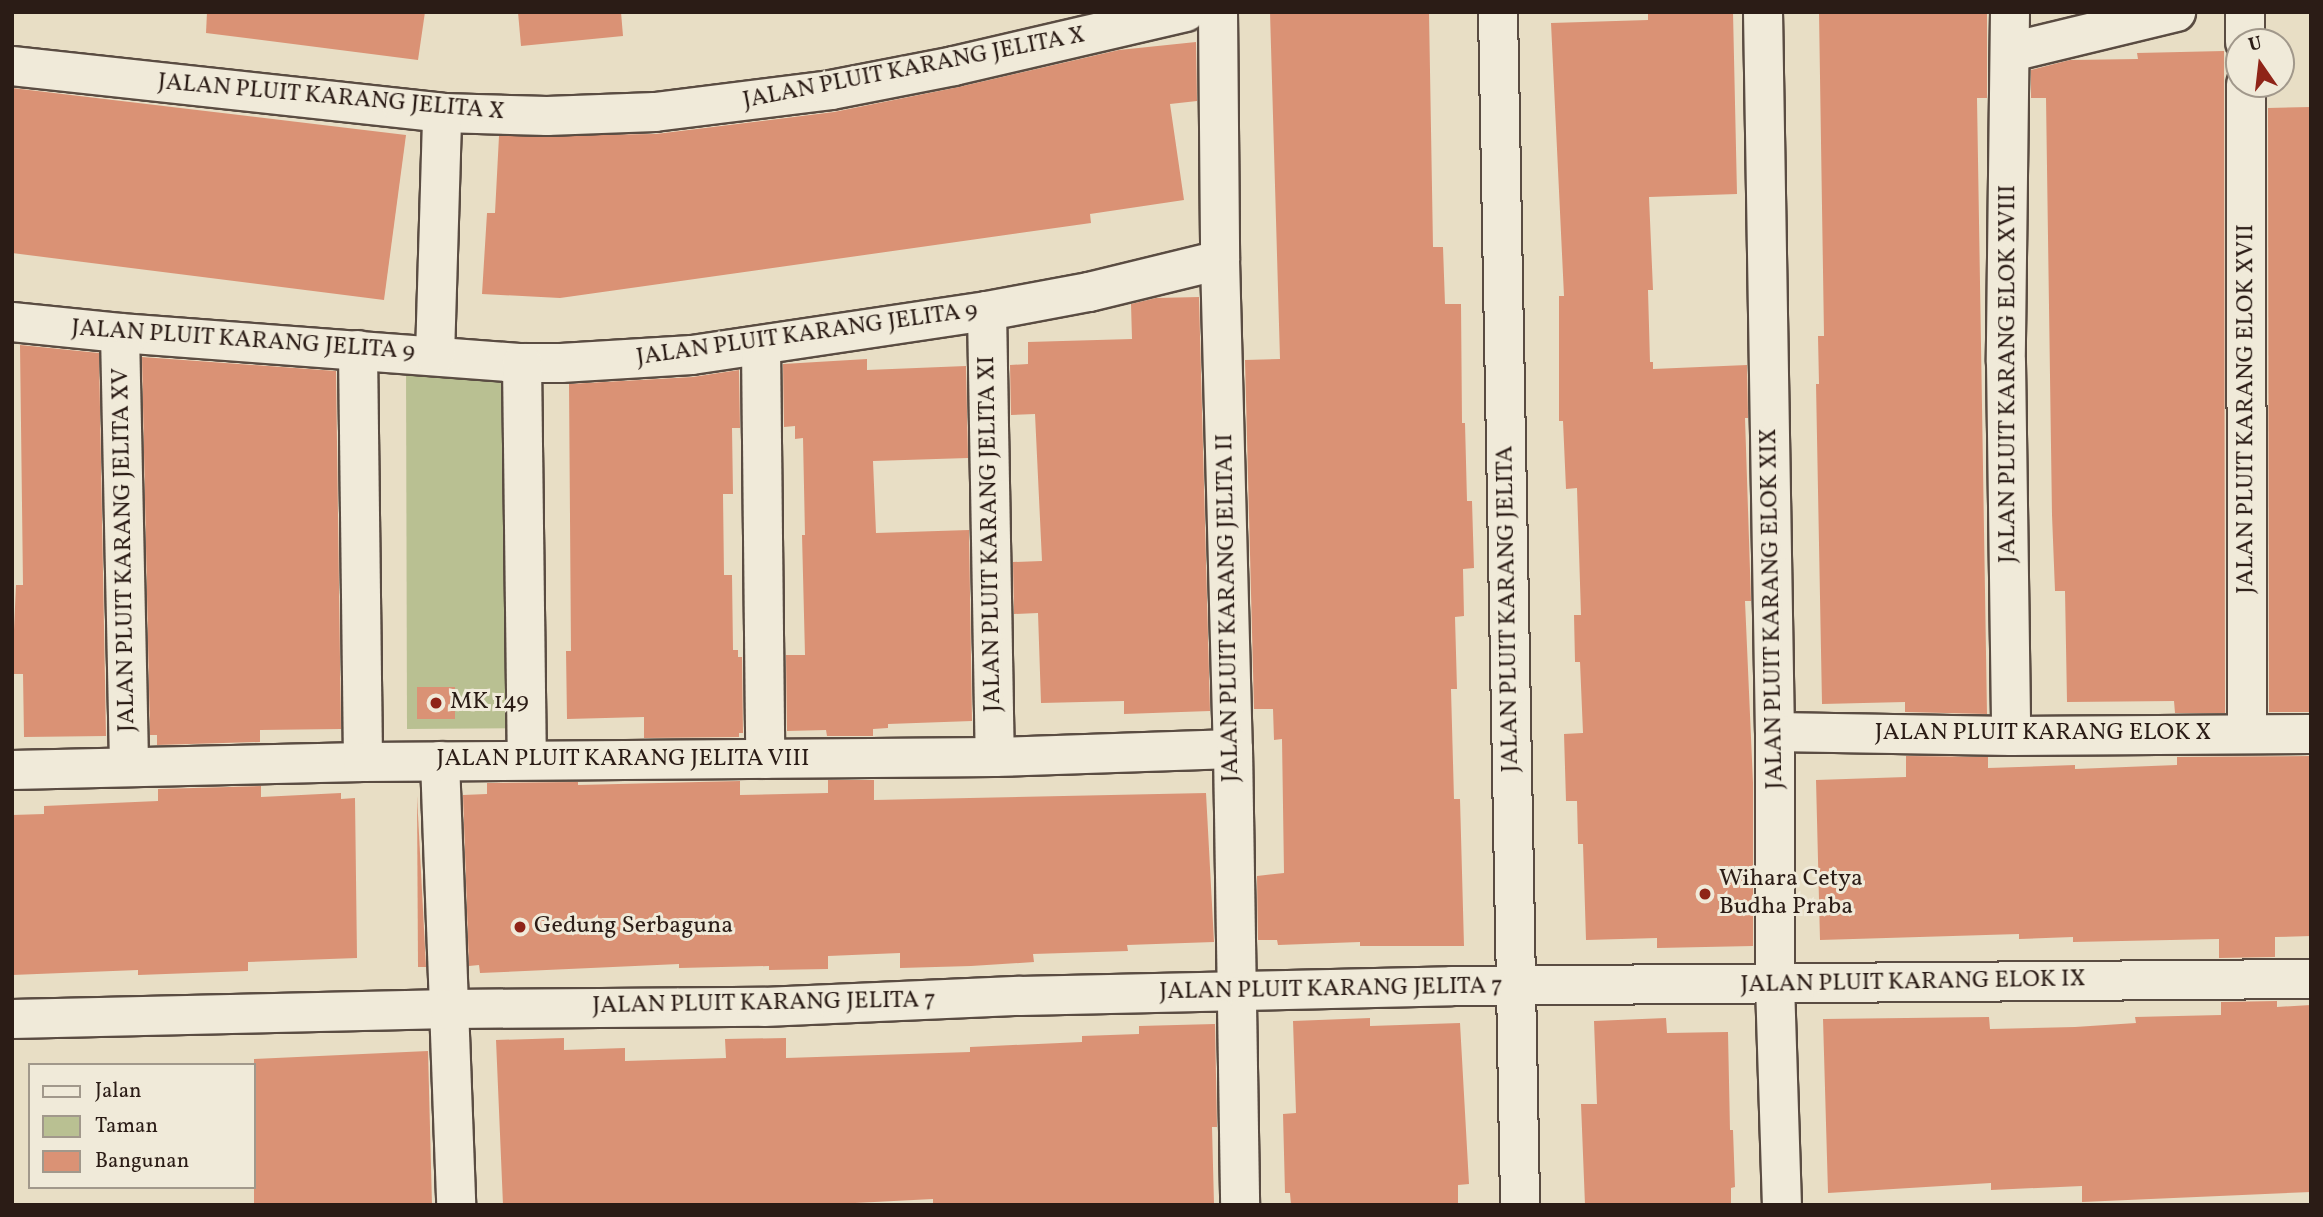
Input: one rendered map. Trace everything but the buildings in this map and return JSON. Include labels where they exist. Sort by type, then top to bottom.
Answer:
[{"type":"street","name":"JALAN PLUIT KARANG JELITA X","points":[[12,66],[442,113],[547,116],[655,112],[761,101],[954,66],[1186,12]]},
{"type":"street","name":"JALAN PLUIT KARANG JELITA II","points":[[1218,12],[1220,260],[1233,749],[1240,1205]]},
{"type":"street","name":"JALAN PLUIT KARANG JELITA","points":[[1498,12],[1520,1205]]},
{"type":"street","name":"JALAN PLUIT KARANG ELOK XIX","points":[[1763,12],[1776,732],[1775,984],[1782,1205]]},
{"type":"street","name":"JALAN PLUIT KARANG ELOK XVIII","points":[[2010,12],[2006,362],[2011,736]]},
{"type":"street","points":[[2011,52],[2176,12]]},
{"type":"street","name":"JALAN PLUIT KARANG ELOK XVII","points":[[2246,98],[2247,734]]},
{"type":"street","points":[[435,356],[442,113]]},
{"type":"street","name":"JALAN PLUIT KARANG JELITA 9","points":[[12,323],[522,363],[692,355],[987,311],[1089,292],[1220,260]]},
{"type":"street","name":"JALAN PLUIT KARANG JELITA XI","points":[[987,311],[995,757]]},
{"type":"street","name":"JALAN PLUIT KARANG JELITA XV","points":[[120,333],[129,767]]},
{"type":"street","points":[[761,346],[765,759]]},
{"type":"street","points":[[358,350],[363,762]]},
{"type":"street","points":[[522,363],[527,760]]},
{"type":"street","name":"JALAN PLUIT KARANG ELOK X","points":[[1776,732],[2011,736],[2311,734]]},
{"type":"street","name":"JALAN PLUIT KARANG JELITA VIII","points":[[12,770],[363,762],[995,757],[1233,749]]},
{"type":"street","points":[[440,761],[456,1205]]},
{"type":"street","name":"JALAN PLUIT KARANG ELOK IX","points":[[1516,987],[2311,979]]},
{"type":"street","name":"JALAN PLUIT KARANG JELITA 7","points":[[12,1019],[450,1009],[764,1007],[1236,991],[1516,987]]},
{"type":"green space","points":[[541,363],[542,728],[407,729],[406,364]]},
{"type":"place","name":"MK 149","points":[[436,703]]},
{"type":"place","name":"Wihara Cetya Budha Praba","points":[[1705,894]]},
{"type":"place","name":"Gedung Serbaguna","points":[[520,927]]}]
